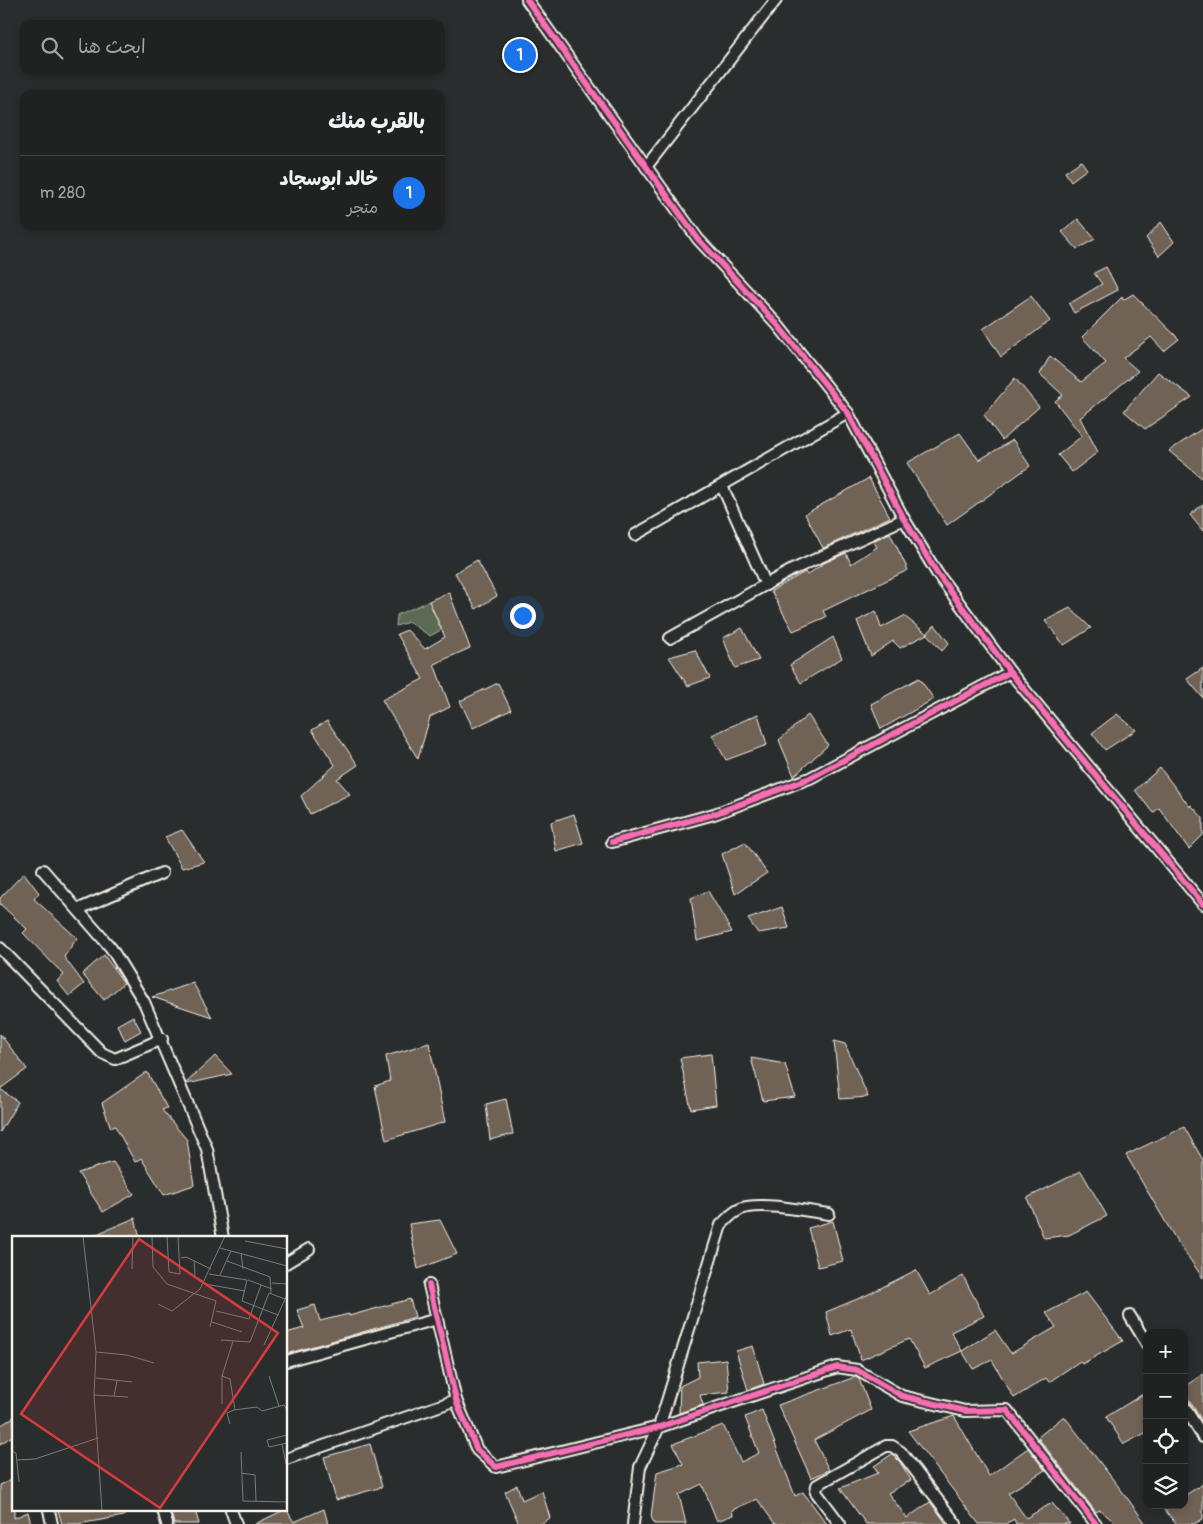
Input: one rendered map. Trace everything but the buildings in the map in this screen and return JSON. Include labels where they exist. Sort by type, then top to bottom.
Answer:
[{"type":"street","points":[[527,0],[698,238],[777,324],[848,413],[904,519],[937,572],[1010,672],[1203,904]]},
{"type":"street","points":[[646,167],[776,0]]},
{"type":"street","points":[[635,535],[848,413]]},
{"type":"street","points":[[722,486],[766,585]]},
{"type":"street","points":[[670,638],[792,570],[904,519]]},
{"type":"street","points":[[612,842],[714,814],[810,778],[1010,672]]},
{"type":"street","points":[[43,870],[79,909],[111,948],[133,981],[162,1039],[207,1149],[223,1236]]},
{"type":"street","points":[[79,909],[162,873]]},
{"type":"street","points":[[0,948],[102,1053],[115,1058],[162,1039]]},
{"type":"street","points":[[631,1523],[640,1467],[658,1427],[721,1225],[732,1214],[745,1207],[760,1206],[829,1214]]},
{"type":"street","points":[[288,1261],[309,1249]]},
{"type":"street","points":[[429,1285],[456,1400],[477,1450],[496,1467],[658,1427],[837,1367],[857,1370],[902,1396],[965,1411],[1007,1410],[1096,1524]]},
{"type":"street","points":[[1130,1316],[1143,1337]]},
{"type":"street","points":[[288,1360],[437,1319]]},
{"type":"street","points":[[288,1457],[456,1400]]},
{"type":"street","points":[[1188,1413],[1203,1437]]},
{"type":"street","points":[[840,1524],[816,1492],[816,1485],[886,1446],[892,1446],[901,1452],[956,1524]]},
{"type":"street","points":[[232,1512],[236,1524]]},
{"type":"green space","points":[[429,601],[441,630],[430,636],[409,622],[396,626],[397,615]]},
{"type":"cycle path","points":[[527,0],[698,239],[777,324],[848,413],[904,519],[937,573],[1010,672],[1203,904]]},
{"type":"cycle path","points":[[612,842],[714,814],[810,778],[1010,672]]},
{"type":"cycle path","points":[[429,1285],[456,1400],[477,1450],[496,1467],[659,1427],[837,1367],[857,1370],[902,1396],[965,1411],[1007,1410],[1096,1524]]},
{"type":"place","name":"خالد ابوسجاد","points":[[520,55]]}]
